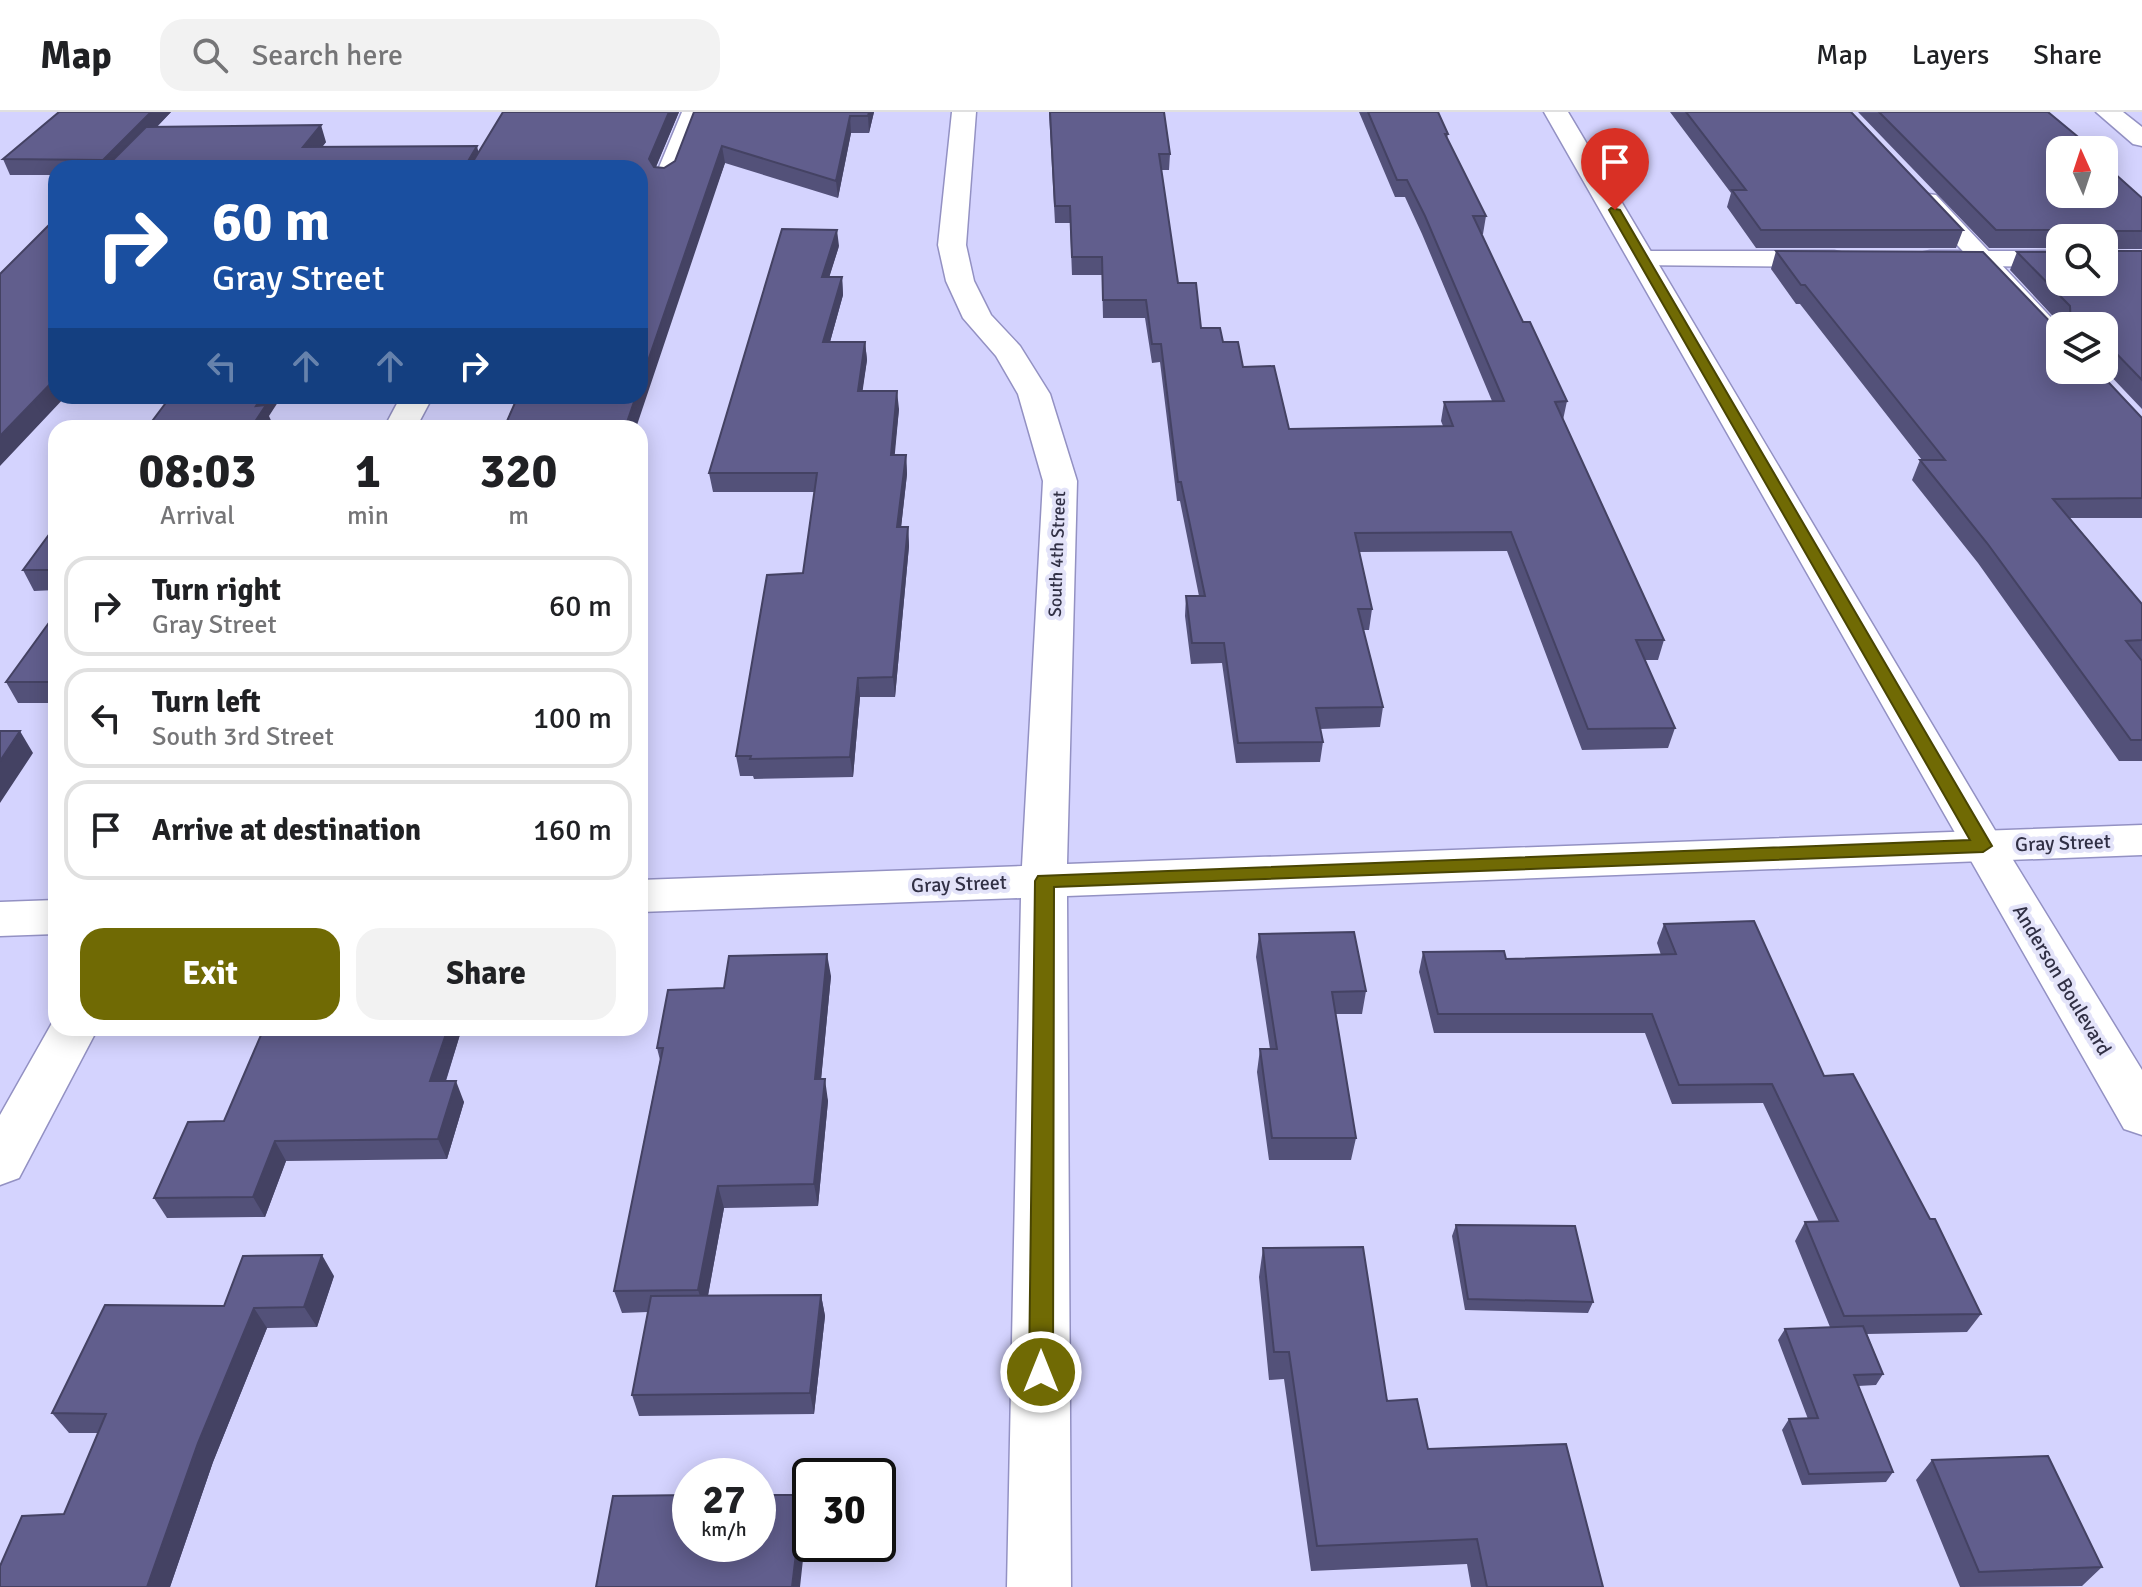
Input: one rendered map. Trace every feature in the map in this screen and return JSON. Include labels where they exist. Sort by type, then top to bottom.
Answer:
[{"type":"street","name":"South 4th Street","points":[[964,112],[952,245],[960,281],[978,318],[1009,352],[1034,394],[1060,481],[1044,881],[1039,1587]]},
{"type":"street","name":"Anderson Boulevard","points":[[1556,112],[2142,1114]]},
{"type":"street","points":[[2108,112],[2142,139]]},
{"type":"street","points":[[1644,259],[1860,259]]},
{"type":"street","points":[[1907,259],[2046,259]]},
{"type":"street","name":"Gray Street","points":[[648,896],[2142,840]]},
{"type":"street","points":[[0,919],[48,917]]},
{"type":"street","points":[[0,1163],[70,1036]]},
{"type":"lane","points":[[665,177],[692,112]]},
{"type":"lane","points":[[1909,180],[2046,326]]},
{"type":"building","points":[[59,112],[151,112],[103,160],[3,159]]},
{"type":"building","points":[[503,112],[669,112],[649,159],[654,167],[664,168],[675,161],[694,112],[869,112],[868,116],[850,116],[836,181],[722,146],[648,361],[648,160],[474,160]]},
{"type":"building","points":[[1050,112],[1164,112],[1170,154],[1159,154],[1178,283],[1196,283],[1201,328],[1220,328],[1223,342],[1238,342],[1243,367],[1274,366],[1289,429],[1453,426],[1444,402],[1504,401],[1425,216],[1407,180],[1397,180],[1368,112],[1438,112],[1448,134],[1445,134],[1486,216],[1473,216],[1523,322],[1530,322],[1567,401],[1555,402],[1664,640],[1636,640],[1675,728],[1588,729],[1511,532],[1355,533],[1372,609],[1358,609],[1383,707],[1316,708],[1323,742],[1238,743],[1224,643],[1192,643],[1186,596],[1205,596],[1181,482],[1178,482],[1161,344],[1152,344],[1146,300],[1103,300],[1102,257],[1072,257],[1070,206],[1055,206]]},
{"type":"building","points":[[1686,112],[1851,112],[1963,230],[1761,230],[1732,190],[1746,190]]},
{"type":"building","points":[[1879,112],[2048,112],[2077,136],[2046,136],[2046,208],[2118,208],[2118,177],[2142,198],[2142,231],[2118,231],[2118,224],[2046,224],[2046,230],[1996,230]]},
{"type":"building","points":[[321,125],[303,147],[477,146],[469,160],[113,160],[146,127]]},
{"type":"building","points":[[48,226],[48,386],[0,436],[0,274]]},
{"type":"building","points":[[782,229],[837,230],[822,277],[842,277],[823,342],[865,342],[858,391],[897,391],[891,455],[906,455],[897,527],[908,527],[893,677],[858,678],[850,757],[750,759],[751,756],[736,756],[767,575],[803,573],[817,473],[709,473]]},
{"type":"building","points":[[1776,251],[1983,252],[2046,318],[2046,384],[2110,384],[2142,418],[2142,498],[2053,499],[2142,604],[2142,640],[2126,641],[2142,661],[2142,740],[2131,740],[1987,543],[1920,460],[1945,460],[1805,285],[1801,285]]},
{"type":"building","points":[[2118,251],[2142,251],[2142,380],[2118,355],[2118,312],[2070,312],[2070,306],[2060,296],[2118,296]]},
{"type":"building","points":[[2017,252],[2046,252],[2046,282]]},
{"type":"building","points":[[165,404],[266,405],[256,420],[153,420]]},
{"type":"building","points":[[514,404],[633,404],[628,420],[508,420]]},
{"type":"building","points":[[48,536],[48,570],[23,570]]},
{"type":"building","points":[[48,624],[48,682],[6,682]]},
{"type":"building","points":[[0,731],[20,731],[0,761]]},
{"type":"building","points":[[1754,921],[1824,1076],[1853,1074],[1930,1219],[1935,1219],[1981,1314],[1844,1316],[1805,1222],[1838,1221],[1772,1084],[1679,1085],[1652,1014],[1438,1014],[1423,952],[1504,951],[1506,959],[1676,954],[1664,924]]},
{"type":"building","points":[[1354,932],[1366,991],[1332,992],[1356,1138],[1272,1138],[1260,1049],[1277,1049],[1259,934]]},
{"type":"building","points":[[827,954],[815,1079],[825,1079],[814,1184],[718,1186],[698,1290],[614,1291],[663,1048],[657,1048],[668,990],[724,988],[729,956]]},
{"type":"building","points":[[261,1036],[445,1036],[430,1081],[456,1081],[438,1139],[275,1141],[253,1197],[154,1198],[188,1122],[224,1121]]},
{"type":"building","points":[[1456,1225],[1575,1226],[1593,1302],[1468,1299]]},
{"type":"building","points":[[1363,1247],[1387,1401],[1417,1399],[1428,1449],[1566,1444],[1603,1587],[1487,1587],[1477,1539],[1317,1546],[1289,1352],[1274,1352],[1263,1248]]},
{"type":"building","points":[[322,1255],[304,1307],[254,1308],[198,1443],[147,1587],[0,1587],[0,1566],[22,1516],[64,1514],[106,1414],[52,1413],[105,1305],[224,1306],[243,1256]]},
{"type":"building","points":[[821,1295],[810,1393],[632,1395],[651,1296]]},
{"type":"building","points":[[1863,1326],[1883,1374],[1854,1375],[1893,1472],[1809,1474],[1789,1419],[1818,1418],[1785,1329]]},
{"type":"building","points":[[2048,1456],[2102,1567],[1979,1572],[1932,1460]]},
{"type":"building","points":[[672,1495],[672,1562],[776,1562],[776,1495],[792,1495],[792,1562],[795,1562],[792,1587],[596,1587],[613,1496]]},
{"type":"route","points":[[1041,1372],[1044,881],[1983,846],[1615,210]]}]
